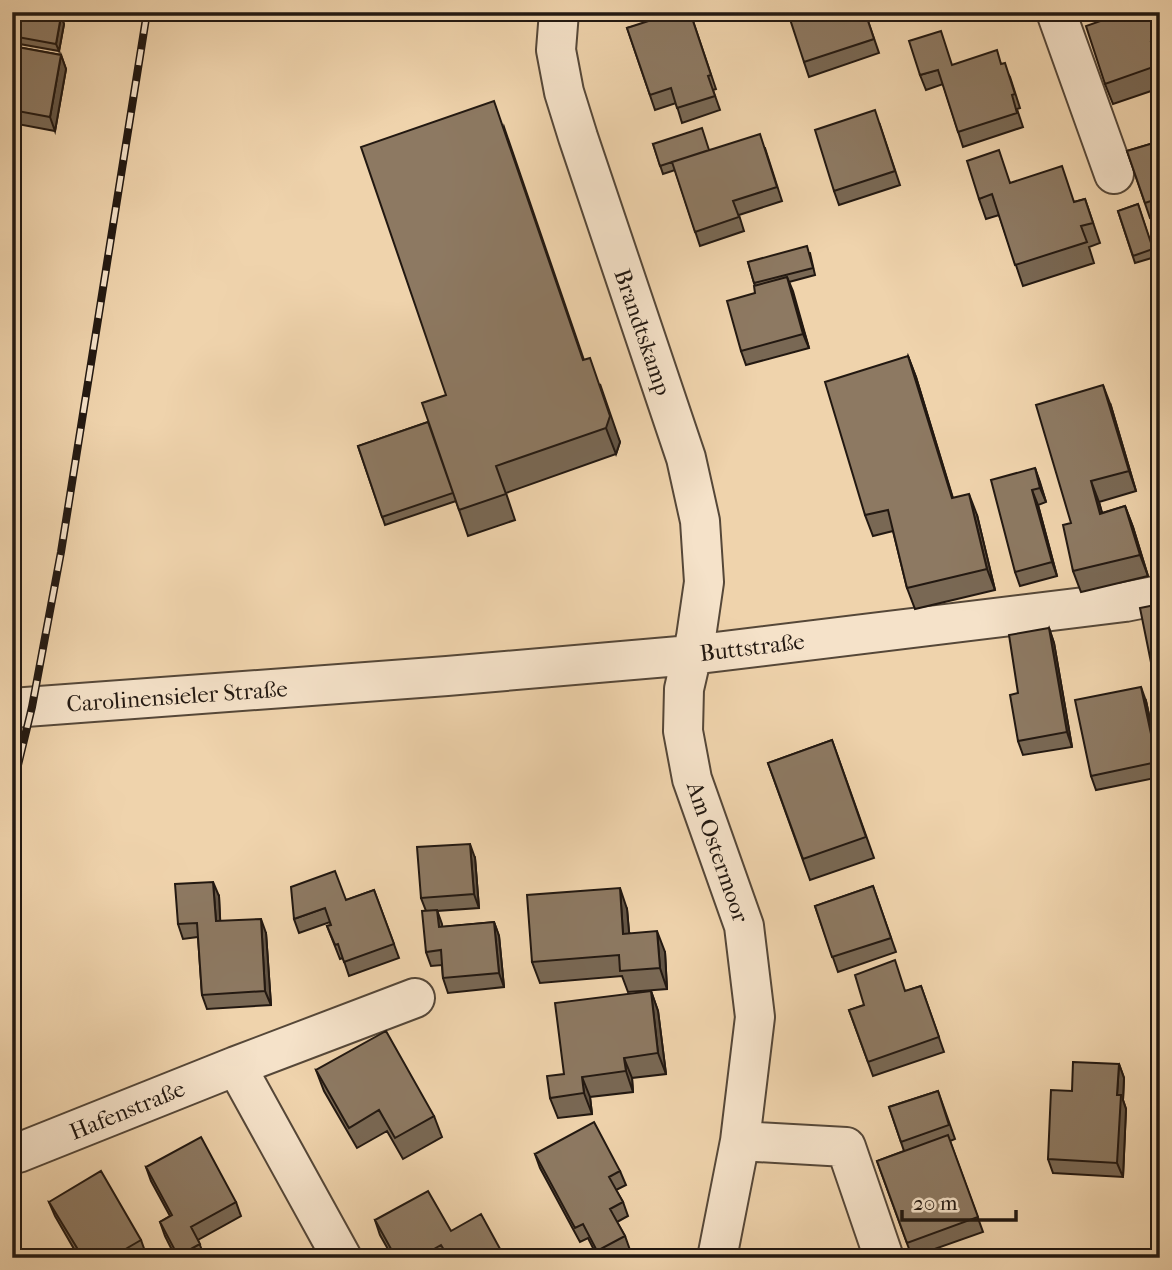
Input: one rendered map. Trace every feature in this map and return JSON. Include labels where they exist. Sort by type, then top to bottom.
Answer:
[{"type":"street","name":"Brandtskamp","points":[[559,12],[556,50],[564,92],[686,458],[701,521],[704,582],[691,655]]},
{"type":"street","points":[[1056,12],[1114,174]]},
{"type":"street","name":"Buttstraße","points":[[342,683],[691,655],[1125,602],[1160,595]]},
{"type":"street","name":"Am Ostermoor","points":[[691,655],[684,689],[683,731],[692,779],[744,926],[755,1017],[740,1141],[718,1258]]},
{"type":"street","name":"Carolinensieler Straße","points":[[12,708],[342,683]]},
{"type":"street","name":"Hafenstraße","points":[[18,1153],[415,998]]},
{"type":"street","points":[[236,1066],[342,1258]]},
{"type":"street","points":[[740,1141],[846,1147],[884,1258]]},
{"type":"building","points":[[15,12],[61,16],[56,44],[12,36]]},
{"type":"building","points":[[676,12],[690,12],[711,75],[708,76],[715,96],[677,108],[671,88],[650,95],[627,28]]},
{"type":"building","points":[[800,12],[865,12],[874,39],[804,62],[789,16]]},
{"type":"building","points":[[1126,12],[1160,12],[1160,39],[1151,42],[1159,65],[1105,84],[1086,26]]},
{"type":"building","points":[[941,31],[952,65],[997,50],[1001,64],[1005,63],[1015,94],[1012,95],[1017,113],[958,132],[938,70],[920,75],[909,41]]},
{"type":"building","points":[[12,46],[61,55],[50,117],[12,110]]},
{"type":"building","points":[[494,101],[583,360],[590,358],[610,416],[606,428],[496,466],[506,494],[459,510],[422,403],[446,395],[361,147]]},
{"type":"building","points":[[875,110],[895,171],[834,191],[815,130]]},
{"type":"building","points":[[702,128],[709,150],[660,166],[653,144]]},
{"type":"building","points":[[760,134],[777,187],[733,201],[739,217],[695,232],[672,162]]},
{"type":"building","points":[[1160,141],[1160,198],[1145,203],[1127,151]]},
{"type":"building","points":[[999,150],[1010,183],[1062,166],[1074,202],[1085,199],[1093,223],[1081,226],[1087,242],[1015,265],[992,194],[979,199],[967,161]]},
{"type":"building","points":[[1138,204],[1153,249],[1133,256],[1118,211]]},
{"type":"building","points":[[807,246],[813,268],[754,283],[748,262]]},
{"type":"building","points":[[787,277],[803,334],[741,351],[727,301],[755,293],[754,286]]},
{"type":"building","points":[[908,356],[952,498],[969,494],[987,569],[907,588],[888,510],[865,515],[825,382]]},
{"type":"building","points":[[1103,385],[1129,471],[1091,481],[1100,514],[1125,506],[1140,555],[1073,571],[1063,525],[1071,523],[1036,405]]},
{"type":"building","points":[[428,422],[453,493],[382,517],[358,446]]},
{"type":"building","points":[[1035,468],[1040,488],[1032,490],[1052,562],[1015,572],[991,480]]},
{"type":"building","points":[[1160,491],[1160,519],[1152,493]]},
{"type":"building","points":[[1160,604],[1160,707],[1140,608]]},
{"type":"building","points":[[1049,628],[1067,732],[1018,741],[1010,695],[1018,693],[1009,635]]},
{"type":"building","points":[[1141,687],[1157,762],[1091,776],[1075,700]]},
{"type":"building","points":[[832,740],[866,837],[803,859],[768,763]]},
{"type":"building","points":[[470,844],[474,894],[421,898],[417,847]]},
{"type":"building","points":[[335,871],[346,900],[374,890],[394,944],[344,962],[338,944],[335,945],[327,926],[331,925],[325,908],[294,919],[291,887]]},
{"type":"building","points":[[213,882],[216,921],[261,919],[265,991],[202,995],[197,923],[178,924],[175,884]]},
{"type":"building","points":[[873,886],[891,938],[832,957],[815,906]]},
{"type":"building","points":[[620,888],[623,934],[657,931],[660,968],[620,971],[619,955],[532,962],[527,895]]},
{"type":"building","points":[[437,910],[439,927],[494,922],[499,973],[443,978],[441,950],[426,952],[422,911]]},
{"type":"building","points":[[895,960],[905,991],[921,986],[939,1037],[868,1062],[849,1010],[864,1005],[855,975]]},
{"type":"building","points":[[651,991],[658,1053],[624,1058],[626,1071],[582,1077],[584,1093],[550,1098],[547,1076],[564,1074],[555,1003]]},
{"type":"building","points":[[386,1031],[434,1116],[395,1138],[379,1110],[349,1128],[316,1070]]},
{"type":"building","points":[[1073,1062],[1119,1064],[1117,1095],[1121,1095],[1117,1163],[1048,1159],[1051,1090],[1072,1091]]},
{"type":"building","points":[[938,1091],[949,1125],[901,1142],[889,1107]]},
{"type":"building","points":[[594,1122],[620,1171],[609,1177],[623,1202],[610,1209],[625,1236],[597,1251],[583,1224],[575,1228],[535,1154]]},
{"type":"building","points":[[948,1135],[978,1217],[907,1243],[877,1161]]},
{"type":"building","points":[[201,1137],[236,1202],[191,1227],[200,1244],[178,1256],[160,1222],[172,1215],[146,1167]]},
{"type":"building","points":[[101,1171],[141,1240],[110,1258],[59,1258],[77,1248],[49,1202]]},
{"type":"building","points":[[428,1191],[451,1231],[481,1214],[505,1258],[449,1258],[441,1245],[418,1258],[396,1258],[375,1220]]},
{"type":"railway","points":[[12,790],[32,707],[61,552],[147,12]]}]
